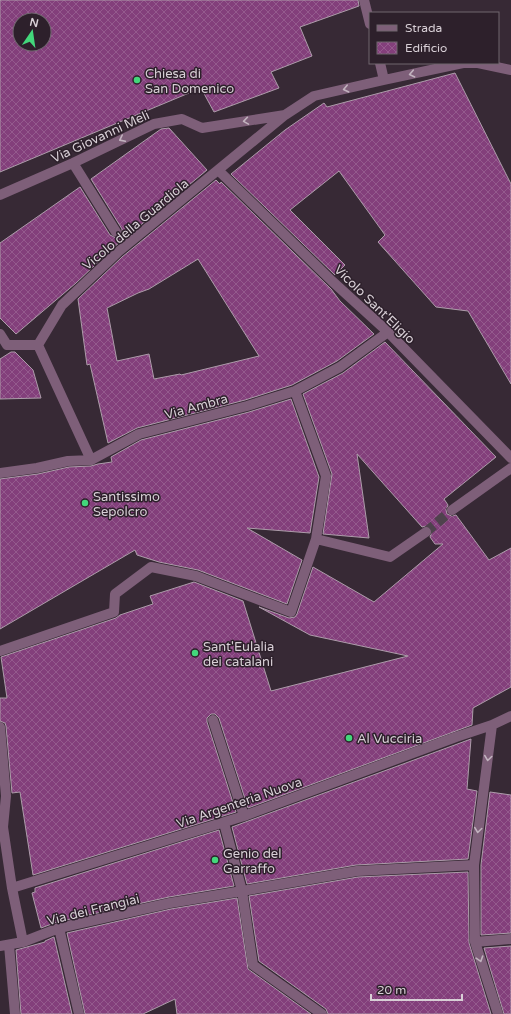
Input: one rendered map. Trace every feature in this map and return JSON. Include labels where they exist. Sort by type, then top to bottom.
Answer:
[{"type":"street","points":[[364,0],[369,20]]},
{"type":"street","points":[[380,64],[384,80]]},
{"type":"street","name":"Vicolo della Guardiola","points":[[38,345],[62,305],[118,252],[285,115],[314,96],[458,64]]},
{"type":"street","points":[[483,64],[511,70]]},
{"type":"street","name":"Via Giovanni Meli","points":[[0,195],[73,163],[154,124],[182,119],[202,128],[285,115]]},
{"type":"street","points":[[73,163],[116,232]]},
{"type":"street","name":"Vicolo Sant'Eligio","points":[[219,170],[332,281],[388,332],[511,458]]},
{"type":"street","name":"Via Ambra","points":[[0,473],[37,468],[68,461],[92,460],[139,434],[247,406],[295,391],[340,367],[388,332]]},
{"type":"street","points":[[0,334],[4,348],[38,345],[92,460]]},
{"type":"street","points":[[0,651],[114,612],[115,594],[151,567],[196,576],[291,612],[316,539],[326,476],[295,391]]},
{"type":"street","points":[[452,510],[511,468]]},
{"type":"street","points":[[316,539],[390,557],[426,532]]},
{"type":"street","name":"Via Argenteria Nuova","points":[[12,888],[224,823],[492,725],[511,716]]},
{"type":"street","points":[[213,720],[244,816]]},
{"type":"street","points":[[492,725],[474,865],[475,942],[498,1014]]},
{"type":"street","points":[[0,727],[6,796],[2,828],[22,942]]},
{"type":"street","points":[[224,823],[242,891],[253,965],[322,1014]]},
{"type":"street","name":"Via dei Frangiai","points":[[4,946],[22,942],[59,928],[170,903],[357,871],[474,865]]},
{"type":"street","points":[[59,928],[79,1014]]},
{"type":"street","points":[[475,942],[511,939]]},
{"type":"street","points":[[4,946],[15,1014]]},
{"type":"building","name":"Chiesa di San Domenico","points":[[0,0],[358,0],[359,6],[300,27],[312,56],[271,72],[279,88],[214,112],[201,88],[0,172]]},
{"type":"building","points":[[455,73],[511,184],[511,384],[468,311],[436,307],[378,242],[385,235],[339,171],[290,210],[345,265],[335,275],[231,174],[285,130],[324,103],[327,107]]},
{"type":"building","points":[[169,128],[207,170],[114,247],[76,283],[16,334],[0,318],[0,243],[80,187],[110,235],[116,238],[120,237],[122,229],[91,179],[161,129]]},
{"type":"building","points":[[216,180],[220,184],[221,182],[331,289],[340,301],[374,334],[337,361],[292,385],[245,400],[137,428],[108,443],[90,364],[87,365],[78,299],[122,257]],"holes":[[[198,259],[259,356],[181,375],[154,379],[149,354],[117,361],[107,308],[149,289]]]},
{"type":"building","points":[[385,342],[496,457],[444,499],[448,505],[446,510],[447,514],[452,516],[456,515],[489,560],[511,548],[511,687],[473,708],[472,725],[248,808],[219,718],[215,714],[211,714],[207,718],[207,722],[236,812],[33,875],[20,792],[12,793],[6,726],[5,723],[0,721],[0,698],[7,698],[1,657],[153,604],[150,596],[194,582],[243,601],[271,691],[408,656],[310,635],[259,607],[289,618],[295,617],[313,567],[374,602],[443,544],[435,544],[430,537],[432,532],[431,528],[426,526],[422,527],[357,454],[369,538],[323,534],[332,474],[303,394],[343,373]]},
{"type":"building","points":[[11,352],[15,352],[33,370],[41,398],[0,399],[0,359]]},
{"type":"building","points":[[291,399],[319,477],[310,533],[247,528],[302,560],[287,604],[198,570],[159,562],[137,555],[135,550],[0,629],[0,479],[38,474],[69,467],[91,466],[112,462],[111,457],[141,440],[249,412]]},
{"type":"building","points":[[471,739],[467,789],[477,791],[468,859],[356,865],[247,884],[232,827]]},
{"type":"building","points":[[490,792],[511,795],[511,933],[481,935],[481,865]]},
{"type":"building","points":[[219,830],[234,886],[169,897],[57,922],[41,928],[32,893],[35,892],[35,888]]},
{"type":"building","points":[[468,872],[469,943],[491,1014],[328,1014],[326,1009],[259,961],[249,896],[358,877]]},
{"type":"building","points":[[237,898],[248,969],[311,1014],[177,1014],[175,999],[143,1014],[85,1014],[67,933],[171,909]]},
{"type":"building","points":[[54,937],[72,1014],[21,1014],[16,950],[45,942]]},
{"type":"building","points":[[511,946],[511,1014],[504,1014],[484,948]]},
{"type":"tunnel","points":[[426,532],[452,510]]},
{"type":"place","name":"Chiesa di San Domenico","points":[[137,80]]},
{"type":"place","name":"Santissimo Sepolcro","points":[[85,503]]},
{"type":"place","name":"Sant'Eulalia dei catalani","points":[[195,653]]},
{"type":"place","name":"Al Vucciria","points":[[349,738]]},
{"type":"place","name":"Genio del Garraffo","points":[[215,860]]}]
